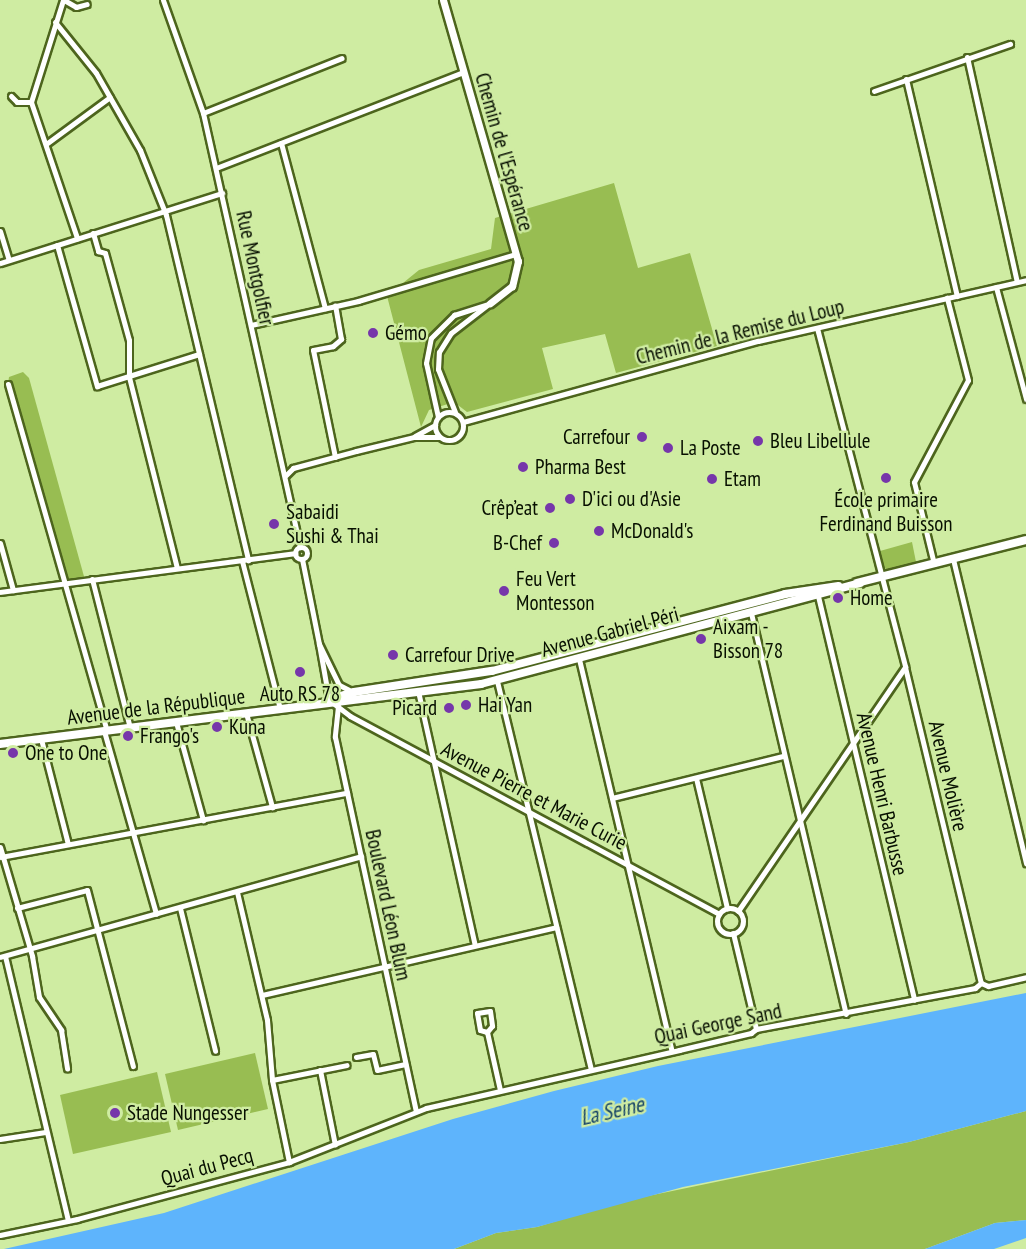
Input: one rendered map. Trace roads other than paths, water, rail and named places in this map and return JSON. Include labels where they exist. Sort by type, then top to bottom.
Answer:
[{"type":"main road","name":"Avenue Gabriel Péri","points":[[333,703],[497,681],[1026,540]]},
{"type":"main road","name":"Avenue Gabriel Péri","points":[[333,703],[354,692],[492,671],[785,594],[860,583]]},
{"type":"main road","name":"Avenue de la République","points":[[0,744],[333,703]]},
{"type":"street","points":[[77,238],[31,102],[64,0],[76,8],[87,3]]},
{"type":"street","name":"Rue Montgolfier","points":[[162,0],[203,112],[251,325],[278,460],[286,475],[300,547],[308,552],[302,559],[333,703]]},
{"type":"street","name":"Chemin de l'Espérance","points":[[443,0],[516,254],[515,280],[508,292],[451,333],[439,352],[438,369],[455,412]]},
{"type":"street","points":[[56,22],[96,73],[110,97],[140,150],[164,211],[280,709]]},
{"type":"street","points":[[874,91],[1010,44]]},
{"type":"street","points":[[967,57],[1017,282]]},
{"type":"street","points":[[203,112],[342,58]]},
{"type":"street","points":[[216,168],[463,72]]},
{"type":"street","points":[[906,79],[957,296]]},
{"type":"street","points":[[11,96],[17,102],[31,102]]},
{"type":"street","points":[[46,144],[110,97]]},
{"type":"street","points":[[281,143],[325,308]]},
{"type":"street","points":[[0,263],[222,193]]},
{"type":"street","points":[[0,231],[9,260]]},
{"type":"street","points":[[93,233],[98,250],[105,253],[129,340],[129,377],[177,568]]},
{"type":"street","points":[[57,245],[97,386],[199,354]]},
{"type":"street","points":[[251,325],[335,306],[516,254]]},
{"type":"street","name":"Chemin de la Remise du Loup","points":[[463,422],[817,328],[1026,280]]},
{"type":"street","points":[[996,287],[1026,399]]},
{"type":"street","points":[[934,564],[914,482],[968,380],[947,298]]},
{"type":"street","name":"Chemin de l'Espérance","points":[[438,417],[426,363],[431,338],[454,315],[490,303]]},
{"type":"street","points":[[335,306],[341,339],[333,346],[313,350],[335,457]]},
{"type":"street","name":"Avenue Molière","points":[[817,328],[905,667],[981,983]]},
{"type":"street","points":[[9,384],[66,582],[156,914]]},
{"type":"street","points":[[286,475],[293,468],[414,437],[456,438],[463,422],[455,412],[445,412],[438,417],[435,425],[439,437]]},
{"type":"street","points":[[414,437],[435,425]]},
{"type":"street","points":[[0,543],[13,590]]},
{"type":"street","points":[[0,592],[295,553],[300,547]]},
{"type":"street","points":[[295,553],[302,559]]},
{"type":"street","points":[[953,559],[1026,863]]},
{"type":"street","points":[[92,579],[130,728]]},
{"type":"street","name":"Avenue Henri Barbusse","points":[[818,596],[914,1000]]},
{"type":"street","points":[[751,613],[798,820],[846,1014]]},
{"type":"street","name":"Rue Montgolfier","points":[[319,644],[339,685],[354,692]]},
{"type":"street","points":[[579,659],[672,1051]]},
{"type":"street","points":[[738,911],[798,820],[905,667]]},
{"type":"street","points":[[497,681],[591,1069]]},
{"type":"street","points":[[418,691],[475,945]]},
{"type":"street","name":"Avenue Pierre et Marie Curie","points":[[333,703],[350,716],[432,761],[719,914]]},
{"type":"street","name":"Boulevard Léon Blum","points":[[333,703],[333,726],[416,1111]]},
{"type":"street","points":[[246,713],[272,807]]},
{"type":"street","points":[[333,726],[350,716]]},
{"type":"street","points":[[176,722],[202,820]]},
{"type":"street","points":[[41,739],[68,844]]},
{"type":"street","points":[[612,798],[783,756]]},
{"type":"street","points":[[696,778],[727,908]]},
{"type":"street","points":[[1,856],[347,793]]},
{"type":"street","points":[[0,847],[39,997],[61,1030],[67,1069]]},
{"type":"street","points":[[68,1221],[2,956],[361,856]]},
{"type":"street","points":[[17,908],[87,890],[132,1066]]},
{"type":"street","points":[[237,892],[262,995],[272,1080],[289,1162]]},
{"type":"street","points":[[180,908],[215,1051]]},
{"type":"street","points":[[727,908],[738,911]]},
{"type":"street","points":[[727,908],[719,914],[719,928],[733,933]]},
{"type":"street","points":[[733,933],[742,924],[738,911]]},
{"type":"street","points":[[262,995],[556,927]]},
{"type":"street","points":[[733,933],[756,1029]]},
{"type":"street","name":"Quai George Sand","points":[[416,1111],[751,1033],[756,1029],[846,1014],[975,988],[981,983],[988,986],[1026,977]]},
{"type":"street","points":[[487,1032],[500,1090]]},
{"type":"street","points":[[356,1057],[373,1054],[378,1070],[405,1064]]},
{"type":"street","points":[[272,1080],[346,1065]]},
{"type":"street","points":[[320,1070],[335,1145]]},
{"type":"street","name":"Quai du Pecq","points":[[0,1235],[68,1221],[289,1162],[416,1111]]},
{"type":"street","points":[[0,1139],[45,1132]]},
{"type":"water","name":"La Seine","points":[[1026,993],[1026,1111],[909,1142],[683,1187],[537,1227],[496,1233],[454,1249],[4,1249],[164,1213],[453,1119],[554,1091],[658,1066]]},
{"type":"water","points":[[1026,1220],[1026,1238],[994,1249],[925,1249],[995,1223]]},
{"type":"place","name":"Gémo","points":[[373,333]]},
{"type":"place","name":"Carrefour","points":[[642,437]]},
{"type":"place","name":"Bleu Libellule","points":[[758,441]]},
{"type":"place","name":"La Poste","points":[[668,448]]},
{"type":"place","name":"Pharma Best","points":[[523,467]]},
{"type":"place","name":"École primaire Ferdinand Buisson","points":[[886,478]]},
{"type":"place","name":"Etam","points":[[712,479]]},
{"type":"place","name":"D'ici ou d'Asie","points":[[570,499]]},
{"type":"place","name":"Crêp’eat","points":[[550,508]]},
{"type":"place","name":"Sabaidi Sushi & Thai","points":[[274,524]]},
{"type":"place","name":"McDonald's","points":[[599,531]]},
{"type":"place","name":"B-Chef","points":[[554,543]]},
{"type":"place","name":"Feu Vert Montesson","points":[[504,591]]},
{"type":"place","name":"Home","points":[[838,598]]},
{"type":"place","name":"Aixam - Bisson 78","points":[[701,639]]},
{"type":"place","name":"Carrefour Drive","points":[[393,655]]},
{"type":"place","name":"Auto RS 78","points":[[300,672]]},
{"type":"place","name":"Hai Yan","points":[[466,705]]},
{"type":"place","name":"Picard","points":[[449,708]]},
{"type":"place","name":"Kuna","points":[[217,727]]},
{"type":"place","name":"Frango's","points":[[128,736]]},
{"type":"place","name":"One to One","points":[[13,753]]},
{"type":"place","name":"Stade Nungesser","points":[[115,1113]]}]
